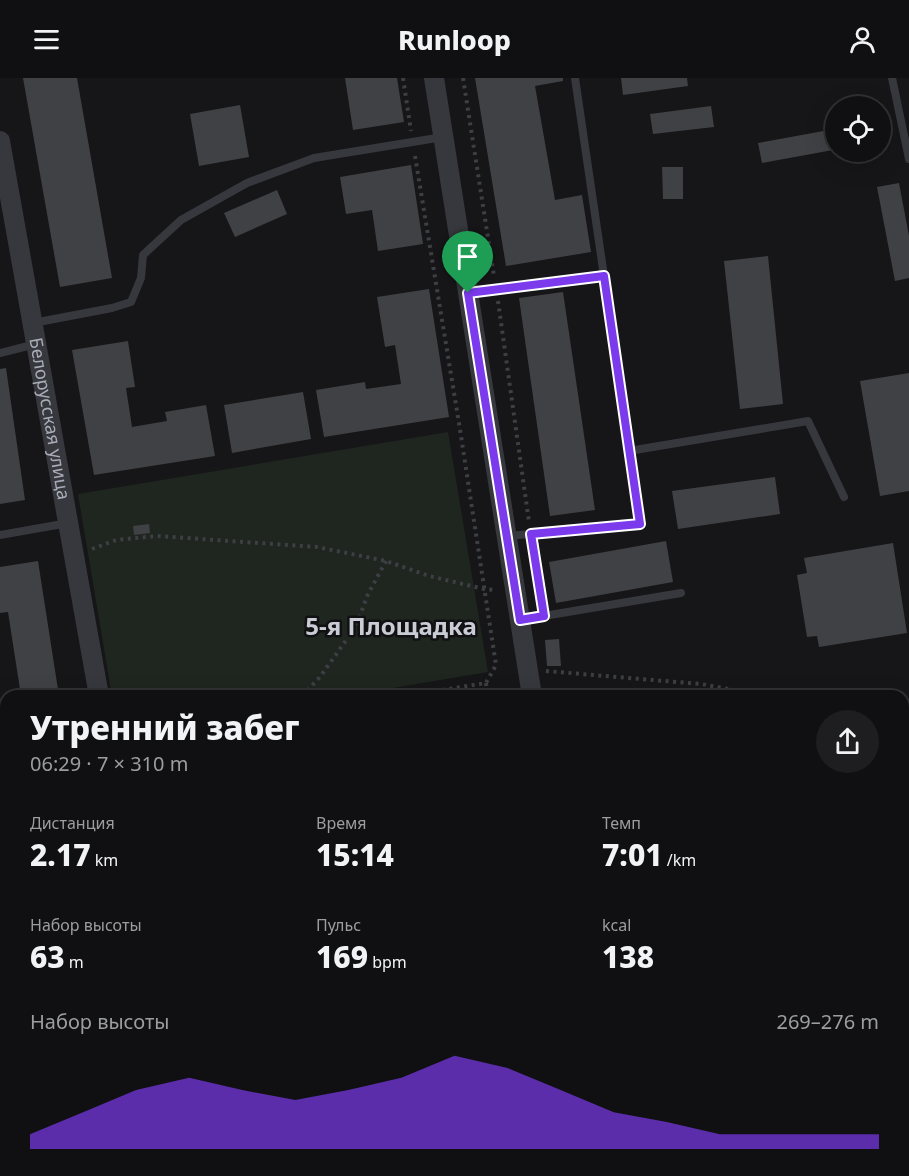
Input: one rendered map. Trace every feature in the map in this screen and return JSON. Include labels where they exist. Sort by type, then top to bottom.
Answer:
[{"type":"street","points":[[434,78],[531,690]]},
{"type":"street","name":"Белорусская улица","points":[[0,141],[98,690]]},
{"type":"lane","points":[[506,536],[640,524],[575,78]]},
{"type":"lane","points":[[892,78],[909,159]]},
{"type":"lane","points":[[33,323],[112,308],[131,302],[141,278],[143,255],[182,220],[246,183],[314,158],[443,137]]},
{"type":"lane","points":[[468,293],[604,276]]},
{"type":"lane","points":[[0,352],[36,344]]},
{"type":"lane","points":[[630,450],[808,421],[844,497]]},
{"type":"lane","points":[[0,535],[68,523]]},
{"type":"lane","points":[[520,620],[681,593]]},
{"type":"path","points":[[403,78],[496,665],[486,683],[487,690]]},
{"type":"path","points":[[463,78],[544,616]]},
{"type":"path","points":[[74,556],[116,540],[157,536],[317,547],[386,561],[429,576],[484,590],[515,591]]},
{"type":"path","points":[[308,690],[320,677],[356,626],[368,594],[386,561]]},
{"type":"path","points":[[496,665],[528,670],[701,684],[734,690]]},
{"type":"path","points":[[442,690],[486,683]]},
{"type":"shaded area","points":[[448,432],[488,672],[381,690],[111,690],[78,494]]},
{"type":"building","points":[[23,78],[77,78],[112,278],[60,287]]},
{"type":"building","points":[[345,78],[397,78],[404,122],[353,130]]},
{"type":"building","points":[[475,78],[563,78],[563,81],[535,86],[555,200],[582,195],[591,252],[506,266]]},
{"type":"building","points":[[621,78],[687,78],[688,86],[623,95]]},
{"type":"building","points":[[240,105],[249,157],[199,166],[190,114]]},
{"type":"building","points":[[711,106],[714,127],[653,134],[650,114]]},
{"type":"building","points":[[825,131],[825,151],[762,163],[758,143]]},
{"type":"building","points":[[411,165],[423,244],[378,251],[372,210],[346,214],[340,177]]},
{"type":"building","points":[[662,167],[683,167],[683,199],[663,199]]},
{"type":"building","points":[[899,183],[909,236],[909,278],[895,281],[877,187]]},
{"type":"building","points":[[277,190],[287,214],[235,237],[224,213]]},
{"type":"building","points":[[768,256],[783,404],[740,409],[724,261]]},
{"type":"building","points":[[429,289],[449,417],[324,437],[316,390],[365,382],[366,389],[401,384],[395,345],[385,347],[377,297]]},
{"type":"building","points":[[563,292],[595,510],[550,516],[519,298]]},
{"type":"building","points":[[128,341],[135,387],[126,388],[132,427],[167,421],[165,412],[206,405],[215,456],[94,475],[72,350]]},
{"type":"building","points":[[6,368],[25,500],[0,504],[0,369]]},
{"type":"building","points":[[909,373],[909,491],[880,496],[860,381]]},
{"type":"building","points":[[303,392],[311,439],[232,453],[224,405]]},
{"type":"building","points":[[775,477],[780,514],[678,529],[672,491]]},
{"type":"building","points":[[149,524],[150,533],[134,535],[133,526]]},
{"type":"building","points":[[666,541],[673,582],[556,603],[549,562]]},
{"type":"building","points":[[893,543],[907,633],[819,647],[817,636],[807,637],[797,575],[807,573],[804,558]]},
{"type":"building","points":[[38,561],[58,690],[20,690],[8,612],[0,613],[0,567]]},
{"type":"building","points":[[559,639],[561,666],[547,666],[545,640]]},
{"type":"district","name":"5-я Площадка","points":[[391,627]]},
{"type":"route","points":[[604,276],[640,524],[531,534],[544,616],[520,620],[468,293],[604,276]]}]
